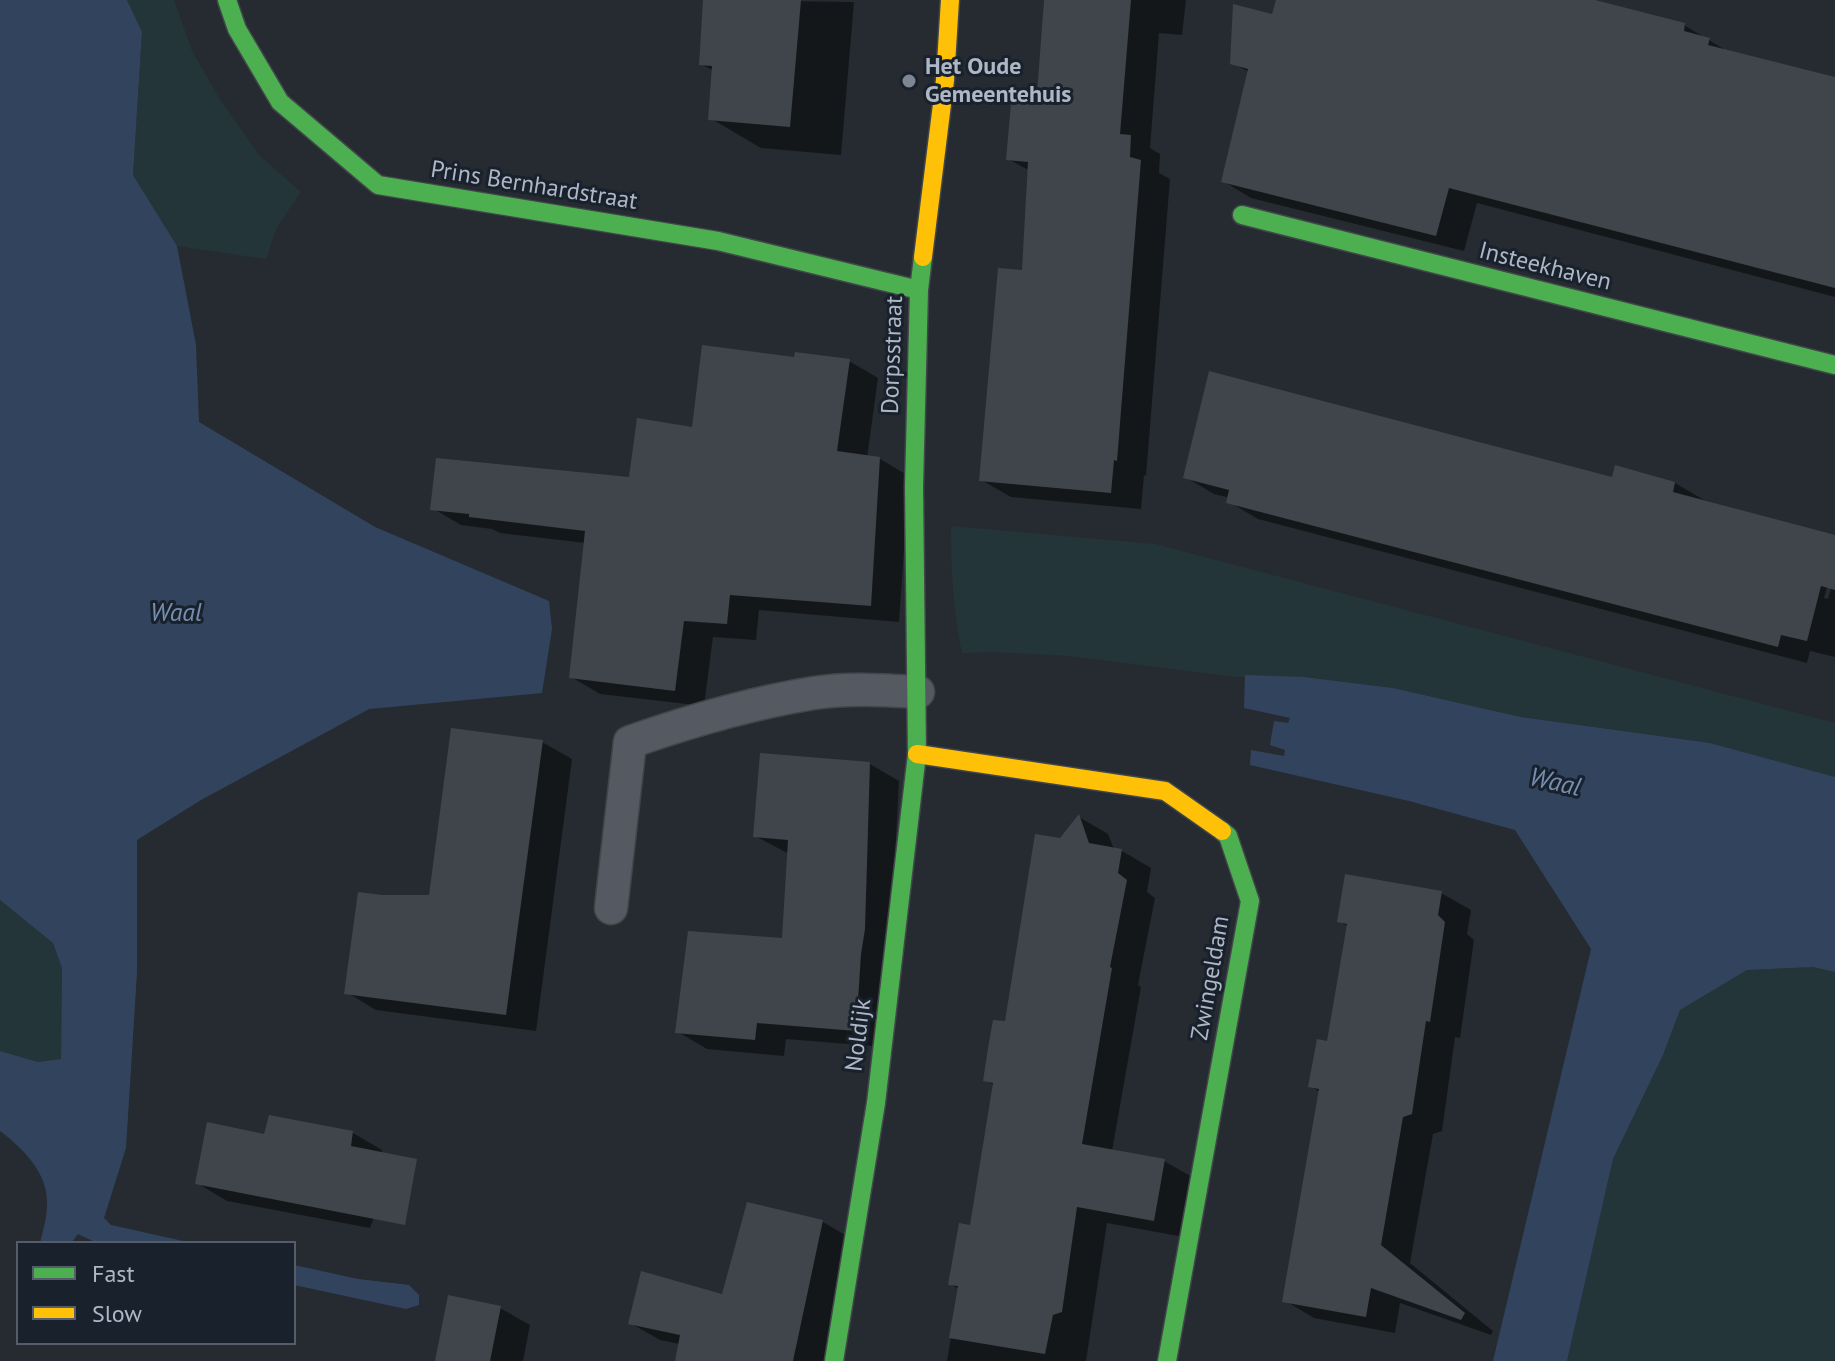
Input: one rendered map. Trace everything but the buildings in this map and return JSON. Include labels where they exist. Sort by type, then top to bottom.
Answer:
[{"type":"street","name":"Prins Bernhardstraat","points":[[227,0],[237,29],[280,102],[378,185],[718,241],[919,290]]},
{"type":"street","name":"Dorpsstraat","points":[[918,690],[914,487],[919,290],[945,80],[950,0]]},
{"type":"street","name":"Insteekhaven","points":[[1242,215],[1835,365]]},
{"type":"street","name":"Noldijk","points":[[834,1361],[876,1103],[917,754],[918,690]]},
{"type":"street","name":"Zwingeldam","points":[[917,754],[1165,791],[1228,836],[1250,901],[1167,1361]]},
{"type":"lane","points":[[611,908],[630,742],[706,716],[814,693],[861,689],[918,690]]},
{"type":"shaded area","points":[[127,0],[174,0],[192,51],[222,103],[260,156],[301,192],[277,227],[266,259],[177,246],[133,175],[142,32]]},
{"type":"shaded area","points":[[951,526],[1155,544],[1835,723],[1835,777],[1710,743],[1521,717],[1393,688],[1304,677],[1237,677],[1070,656],[962,653],[953,590]]},
{"type":"shaded area","points":[[0,900],[53,943],[62,968],[61,1059],[38,1062],[0,1051]]},
{"type":"shaded area","points":[[1813,967],[1835,972],[1835,1361],[1567,1361],[1613,1159],[1663,1055],[1680,1010],[1747,970]]},
{"type":"water","name":"Waal","points":[[0,0],[127,0],[142,32],[133,175],[177,246],[196,345],[199,422],[375,527],[549,601],[552,629],[542,693],[369,709],[201,800],[137,840],[137,972],[126,1148],[104,1218],[111,1225],[183,1241],[93,1241],[78,1234],[73,1241],[41,1241],[47,1210],[44,1183],[26,1154],[0,1131],[0,1051],[38,1062],[61,1059],[62,968],[53,943],[0,900]]},
{"type":"water","points":[[1245,675],[1304,677],[1393,688],[1521,717],[1710,743],[1835,777],[1835,972],[1813,967],[1747,970],[1680,1010],[1663,1055],[1613,1159],[1567,1361],[1493,1361],[1591,949],[1515,830],[1409,801],[1250,765],[1251,750],[1284,756],[1285,750],[1270,745],[1274,721],[1288,723],[1290,718],[1244,708]]},
{"type":"water","points":[[296,1265],[358,1279],[409,1285],[419,1295],[419,1305],[406,1309],[296,1285]]},
{"type":"traffic: fast","points":[[227,0],[237,29],[280,102],[378,185],[718,241],[919,290]]},
{"type":"traffic: fast","points":[[1242,215],[1835,365]]},
{"type":"traffic: fast","points":[[834,1361],[876,1103],[917,754],[914,487],[919,290],[923,257]]},
{"type":"traffic: fast","points":[[1167,1361],[1250,901],[1228,836],[1222,831]]},
{"type":"traffic: slow","points":[[923,257],[945,80],[950,0]]},
{"type":"traffic: slow","points":[[917,754],[1165,791],[1222,831]]},
{"type":"place","name":"Het Oude Gemeentehuis","points":[[909,81]]}]
